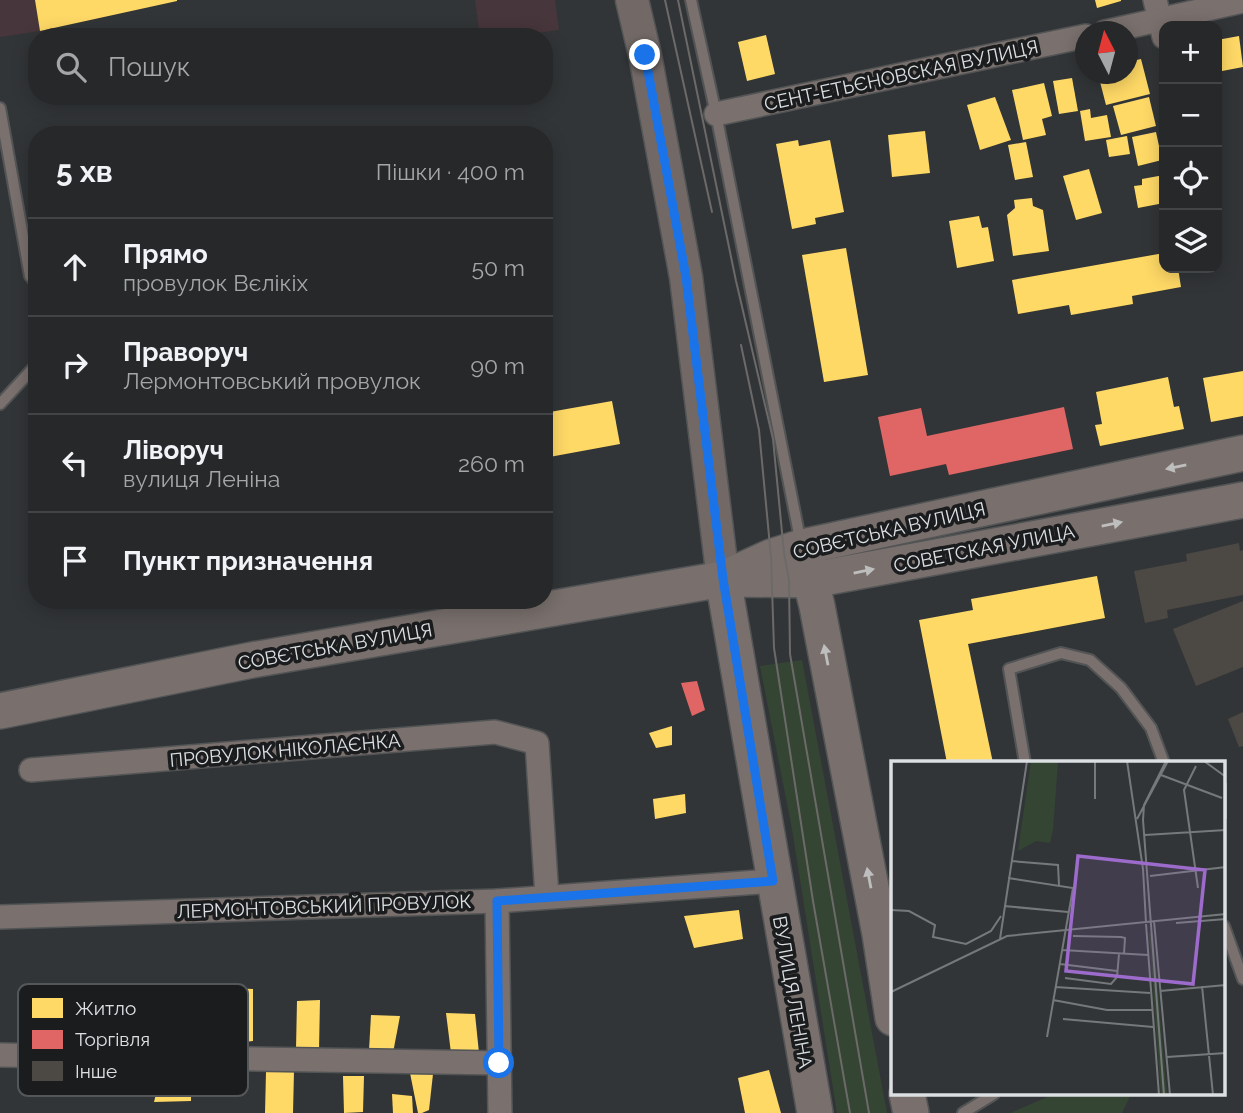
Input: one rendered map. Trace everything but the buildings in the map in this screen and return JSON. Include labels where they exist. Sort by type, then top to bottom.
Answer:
[{"type":"main road","name":"СОВЄТСЬКА ВУЛИЦЯ","points":[[553,608],[723,579],[771,557],[802,547],[1243,453]]},
{"type":"main road","name":"СОВЕТСКАЯ УЛИЦА","points":[[723,579],[812,580],[1243,500]]},
{"type":"main road","points":[[802,547],[812,580],[886,933],[891,994]]},
{"type":"main road","name":"ВУЛИЦЯ ЛЕНІНА","points":[[723,579],[815,1113]]},
{"type":"main road","name":"СОВЄТСЬКА ВУЛИЦЯ","points":[[0,711],[252,660],[549,609]]},
{"type":"street","name":"ВУЛИЦЯ ЛЕНІНА","points":[[632,0],[645,55],[686,277],[723,579]]},
{"type":"street","points":[[1138,24],[1243,1]]},
{"type":"street","name":"СЕНТ-ЕТЬЄНОВСКАЯ ВУЛИЦЯ","points":[[716,114],[1075,38]]},
{"type":"street","name":"ПРОВУЛОК НІКОЛАЄНКА","points":[[31,770],[495,732],[537,743],[547,897]]},
{"type":"street","name":"ЛЕРМОНТОВСЬКИЙ ПРОВУЛОК","points":[[0,917],[497,901],[773,881]]},
{"type":"street","points":[[497,901],[500,1113]]},
{"type":"street","points":[[0,1055],[18,1055]]},
{"type":"street","points":[[248,1059],[499,1063]]},
{"type":"lane","points":[[691,0],[802,547]]},
{"type":"lane","points":[[0,108],[28,265]]},
{"type":"lane","points":[[0,404],[28,374]]},
{"type":"lane","points":[[1025,761],[1009,669],[1061,653],[1090,660],[1121,688],[1151,728],[1163,761]]},
{"type":"lane","points":[[1226,932],[1243,979]]},
{"type":"lane","points":[[964,1113],[991,1096]]},
{"type":"shaded area","points":[[0,0],[35,0],[40,28],[28,28],[28,33],[0,37]]},
{"type":"shaded area","points":[[475,0],[555,0],[559,30],[479,28]]},
{"type":"green space","points":[[802,660],[887,1113],[837,1113],[792,829],[760,666]]},
{"type":"green space","points":[[1049,1096],[1130,1096],[1122,1113],[1010,1113]]},
{"type":"tram line","points":[[665,0],[712,212]]},
{"type":"tram line","points":[[678,0],[736,281],[773,439],[789,580],[790,654],[869,1113]]},
{"type":"tram line","points":[[741,345],[759,430],[771,557],[774,648],[813,901],[850,1113]]},
{"type":"route","points":[[499,1063],[497,901],[773,881],[723,579],[686,277],[645,55]]}]
